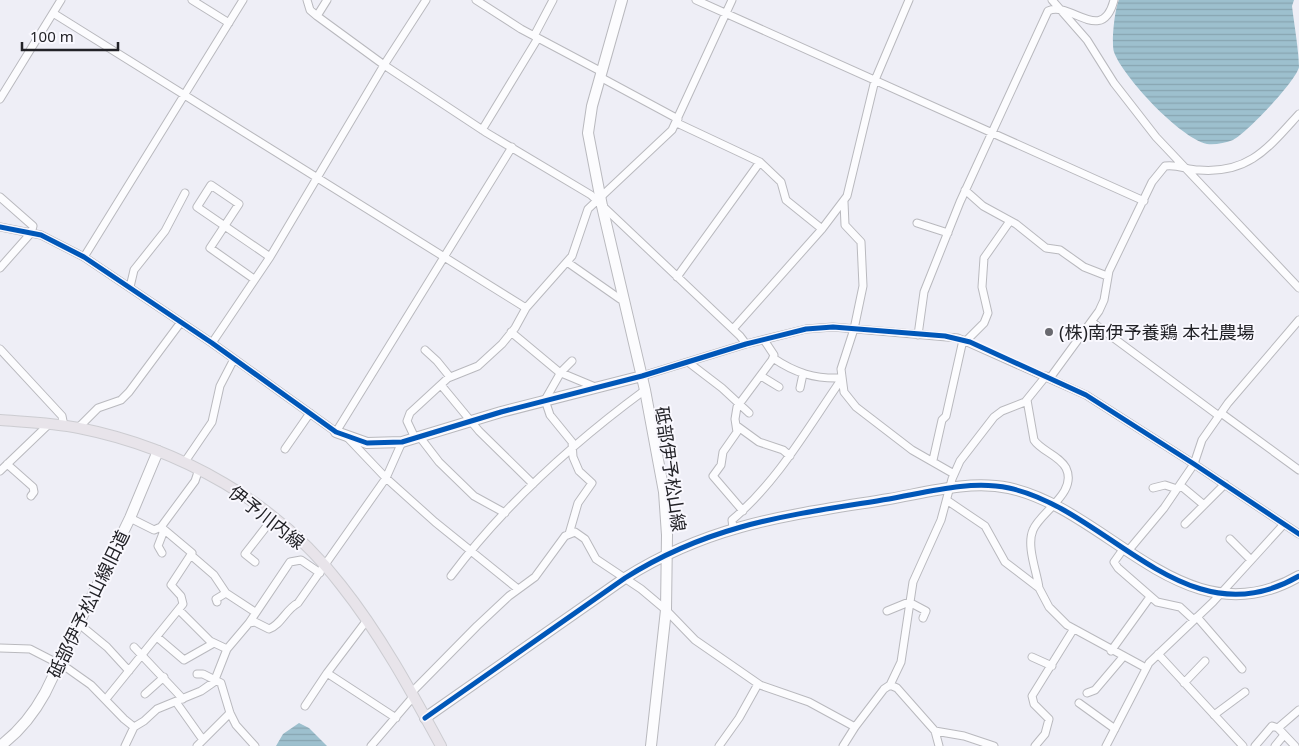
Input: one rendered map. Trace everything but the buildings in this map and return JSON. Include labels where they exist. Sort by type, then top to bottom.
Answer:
[{"type":"main road","name":"伊予川内線","points":[[0,420],[78,428],[114,437],[158,451],[230,486],[300,540],[323,570],[367,620],[441,746]]},
{"type":"street","points":[[0,98],[61,0]]},
{"type":"street","points":[[192,0],[229,23]]},
{"type":"street","points":[[84,257],[243,0]]},
{"type":"street","points":[[307,0],[310,10],[317,16],[384,65],[482,130],[585,191],[600,202],[733,329],[746,344]]},
{"type":"street","points":[[317,16],[327,0]]},
{"type":"street","points":[[212,343],[270,257],[316,177],[426,0]]},
{"type":"street","points":[[476,0],[678,121],[760,162],[780,182],[786,200],[822,229]]},
{"type":"street","points":[[482,130],[536,37],[553,0]]},
{"type":"street","name":"砥部伊予松山線","points":[[622,0],[592,106],[588,132],[600,202],[642,376],[664,492],[668,554],[666,610],[651,746]]},
{"type":"street","points":[[696,0],[1144,201]]},
{"type":"street","points":[[505,513],[474,496],[439,462],[408,426],[407,417],[450,377],[478,366],[512,332],[526,308],[568,262],[585,214],[600,202],[661,142],[678,121],[732,0]]},
{"type":"street","points":[[733,528],[732,520],[766,488],[790,456],[841,379],[863,286],[861,242],[845,225],[845,200],[875,80],[910,0]]},
{"type":"street","points":[[1053,2],[1063,1],[1098,17],[1104,17],[1110,13],[1114,0]]},
{"type":"street","points":[[918,335],[924,292],[965,190],[1053,2]]},
{"type":"street","points":[[1053,2],[1087,40],[1114,83],[1139,116],[1299,288]]},
{"type":"street","points":[[53,13],[526,308]]},
{"type":"street","points":[[844,746],[855,727],[884,689],[890,685],[903,654],[913,582],[948,501],[954,474],[965,453],[994,417],[1027,400],[1092,322],[1104,300],[1107,276],[1152,182],[1165,166],[1176,164],[1189,169],[1234,168],[1251,162],[1299,114]]},
{"type":"street","points":[[336,432],[512,147]]},
{"type":"street","points":[[677,277],[760,162]]},
{"type":"street","points":[[254,279],[210,248],[225,226],[239,204],[212,185],[197,207],[225,226],[270,257]]},
{"type":"street","points":[[965,190],[983,206],[1010,221],[1046,248],[1060,250],[1084,267],[1107,276]]},
{"type":"street","points":[[130,287],[134,270],[165,231],[185,193]]},
{"type":"street","points":[[0,197],[33,226],[31,233],[0,268]]},
{"type":"street","points":[[733,329],[822,229],[845,200]]},
{"type":"street","points":[[933,460],[942,420],[946,416],[965,340],[984,323],[988,313],[982,287],[984,258],[1010,221]]},
{"type":"street","points":[[917,222],[948,233]]},
{"type":"street","points":[[0,227],[51,239],[84,257],[212,343],[336,432],[347,438],[366,443],[387,444],[402,442],[545,400],[642,376],[746,344],[806,329],[854,329],[918,335],[965,340],[1086,395],[1299,534]]},
{"type":"street","points":[[568,262],[620,300],[624,299]]},
{"type":"street","points":[[1242,669],[1196,619],[1180,607],[1162,605],[1150,597],[1114,565],[1164,508],[1179,487],[1194,464],[1202,440],[1220,415],[1260,363],[1299,320]]},
{"type":"street","points":[[78,428],[98,408],[121,400],[129,392],[181,322]]},
{"type":"street","points":[[1092,322],[1299,470]]},
{"type":"street","points":[[512,332],[561,372],[595,387]]},
{"type":"street","points":[[764,340],[770,348],[773,358],[803,374],[841,379]]},
{"type":"street","points":[[0,350],[62,416],[64,426]]},
{"type":"street","points":[[425,350],[450,377]]},
{"type":"street","points":[[743,510],[713,476],[721,465],[723,452],[737,432],[735,413],[739,404],[773,358]]},
{"type":"street","points":[[184,463],[212,422],[220,386],[234,359]]},
{"type":"street","points":[[370,746],[396,718],[412,695],[477,626],[518,589],[535,577],[569,534],[578,503],[592,483],[577,467],[573,457],[573,446],[564,430],[550,415],[545,400],[561,372],[572,361]]},
{"type":"street","points":[[688,362],[748,413]]},
{"type":"street","points":[[800,388],[803,374]]},
{"type":"street","points":[[761,376],[779,387]]},
{"type":"street","points":[[841,379],[847,397],[856,406],[912,450],[933,460],[954,474]]},
{"type":"street","points":[[441,385],[479,431],[533,484]]},
{"type":"street","points":[[451,576],[470,549],[533,484],[573,446],[645,390]]},
{"type":"street","points":[[1027,400],[1030,406],[1034,440],[1063,464],[1067,471],[1065,486],[1055,506],[1032,532],[1032,546],[1039,588],[1049,607],[1073,630],[1146,668]]},
{"type":"street","points":[[285,448],[310,413]]},
{"type":"street","points":[[0,471],[48,425]]},
{"type":"street","points":[[737,426],[759,442],[783,450],[790,456]]},
{"type":"street","points":[[347,438],[386,478],[435,522],[518,589]]},
{"type":"street","points":[[248,623],[255,622],[270,629],[275,627],[290,607],[298,603],[386,478],[402,442]]},
{"type":"street","name":"砥部伊予松山線旧道","points":[[0,746],[35,711],[60,664],[130,518],[158,451]]},
{"type":"street","points":[[7,464],[33,487],[34,492],[31,496]]},
{"type":"street","points":[[130,518],[139,520],[149,528],[158,529],[162,527],[195,481],[199,470]]},
{"type":"street","points":[[1185,524],[1225,484]]},
{"type":"street","points":[[426,718],[625,578],[668,554],[733,528],[775,518],[950,488],[984,485],[1008,488],[1030,494],[1055,506],[1181,583],[1221,594],[1243,594],[1265,590],[1299,576]]},
{"type":"street","points":[[1153,488],[1165,485],[1179,487],[1204,505]]},
{"type":"street","points":[[948,501],[985,526],[1005,562],[1039,588]]},
{"type":"street","points":[[255,562],[245,554],[273,518]]},
{"type":"street","points":[[1106,746],[1146,668],[1158,654],[1221,594],[1284,524]]},
{"type":"street","points":[[162,527],[163,533],[158,546],[162,553]]},
{"type":"street","points":[[162,527],[214,574],[226,592],[255,612]]},
{"type":"street","points":[[569,534],[576,532],[582,536],[596,559],[625,578],[666,610],[695,640],[758,684],[809,702],[855,727]]},
{"type":"street","points":[[1230,539],[1251,560]]},
{"type":"street","points":[[106,699],[179,610],[183,600],[171,584],[192,556]]},
{"type":"street","points":[[125,746],[134,727],[157,709],[209,687],[216,680],[227,649],[248,623],[290,562],[301,560],[323,570]]},
{"type":"street","points":[[217,602],[217,597],[226,592]]},
{"type":"street","points":[[1112,651],[1150,597]]},
{"type":"street","points":[[887,611],[909,602]]},
{"type":"street","points":[[909,602],[926,611],[923,618]]},
{"type":"street","points":[[179,610],[214,643],[227,649]]},
{"type":"street","points":[[305,706],[367,620]]},
{"type":"street","points":[[79,624],[107,647],[129,671]]},
{"type":"street","points":[[1035,746],[1045,734],[1049,719],[1034,704],[1032,696],[1073,630]]},
{"type":"street","points":[[157,638],[184,660],[214,643]]},
{"type":"street","points":[[134,647],[164,677],[203,740]]},
{"type":"street","points":[[0,648],[30,649],[60,664],[91,685],[134,727]]},
{"type":"street","points":[[1158,654],[1243,746]]},
{"type":"street","points":[[1032,657],[1052,666]]},
{"type":"street","points":[[1087,693],[1095,690],[1123,657]]},
{"type":"street","points":[[1184,683],[1205,661]]},
{"type":"street","points":[[327,673],[396,718]]},
{"type":"street","points":[[197,674],[216,680],[222,686],[230,714],[240,731],[256,746]]},
{"type":"street","points":[[145,694],[164,677]]},
{"type":"street","points":[[719,746],[739,718],[758,684]]},
{"type":"street","points":[[890,685],[897,688],[935,731],[939,746]]},
{"type":"street","points":[[1214,715],[1245,692]]},
{"type":"street","points":[[1079,703],[1116,729]]},
{"type":"street","points":[[1278,728],[1299,710]]},
{"type":"street","points":[[197,746],[230,714]]},
{"type":"street","points":[[1255,746],[1272,726],[1278,728],[1296,746]]},
{"type":"street","points":[[935,731],[964,736],[994,746]]},
{"type":"street","points":[[1275,746],[1284,734]]},
{"type":"water","points":[[1119,0],[1294,0],[1292,6],[1299,67],[1296,74],[1280,94],[1259,118],[1240,135],[1227,142],[1207,144],[1182,131],[1168,119],[1140,91],[1119,63],[1114,52],[1113,41]]},
{"type":"water","points":[[299,723],[309,728],[327,746],[276,746],[283,734]]},
{"type":"cycle path","points":[[0,227],[41,235],[84,257],[212,343],[336,432],[367,443],[402,442],[501,412],[642,376],[746,344],[806,329],[833,327],[945,336],[970,342],[1086,395],[1299,534]]},
{"type":"cycle path","points":[[425,718],[625,578],[657,559],[721,533],[753,524],[819,510],[934,490],[964,486],[994,486],[1009,488],[1046,501],[1081,520],[1150,565],[1184,583],[1220,593],[1258,592],[1299,576]]},
{"type":"place","name":"(株)南伊予養鶏 本社農場","points":[[1049,332]]}]
